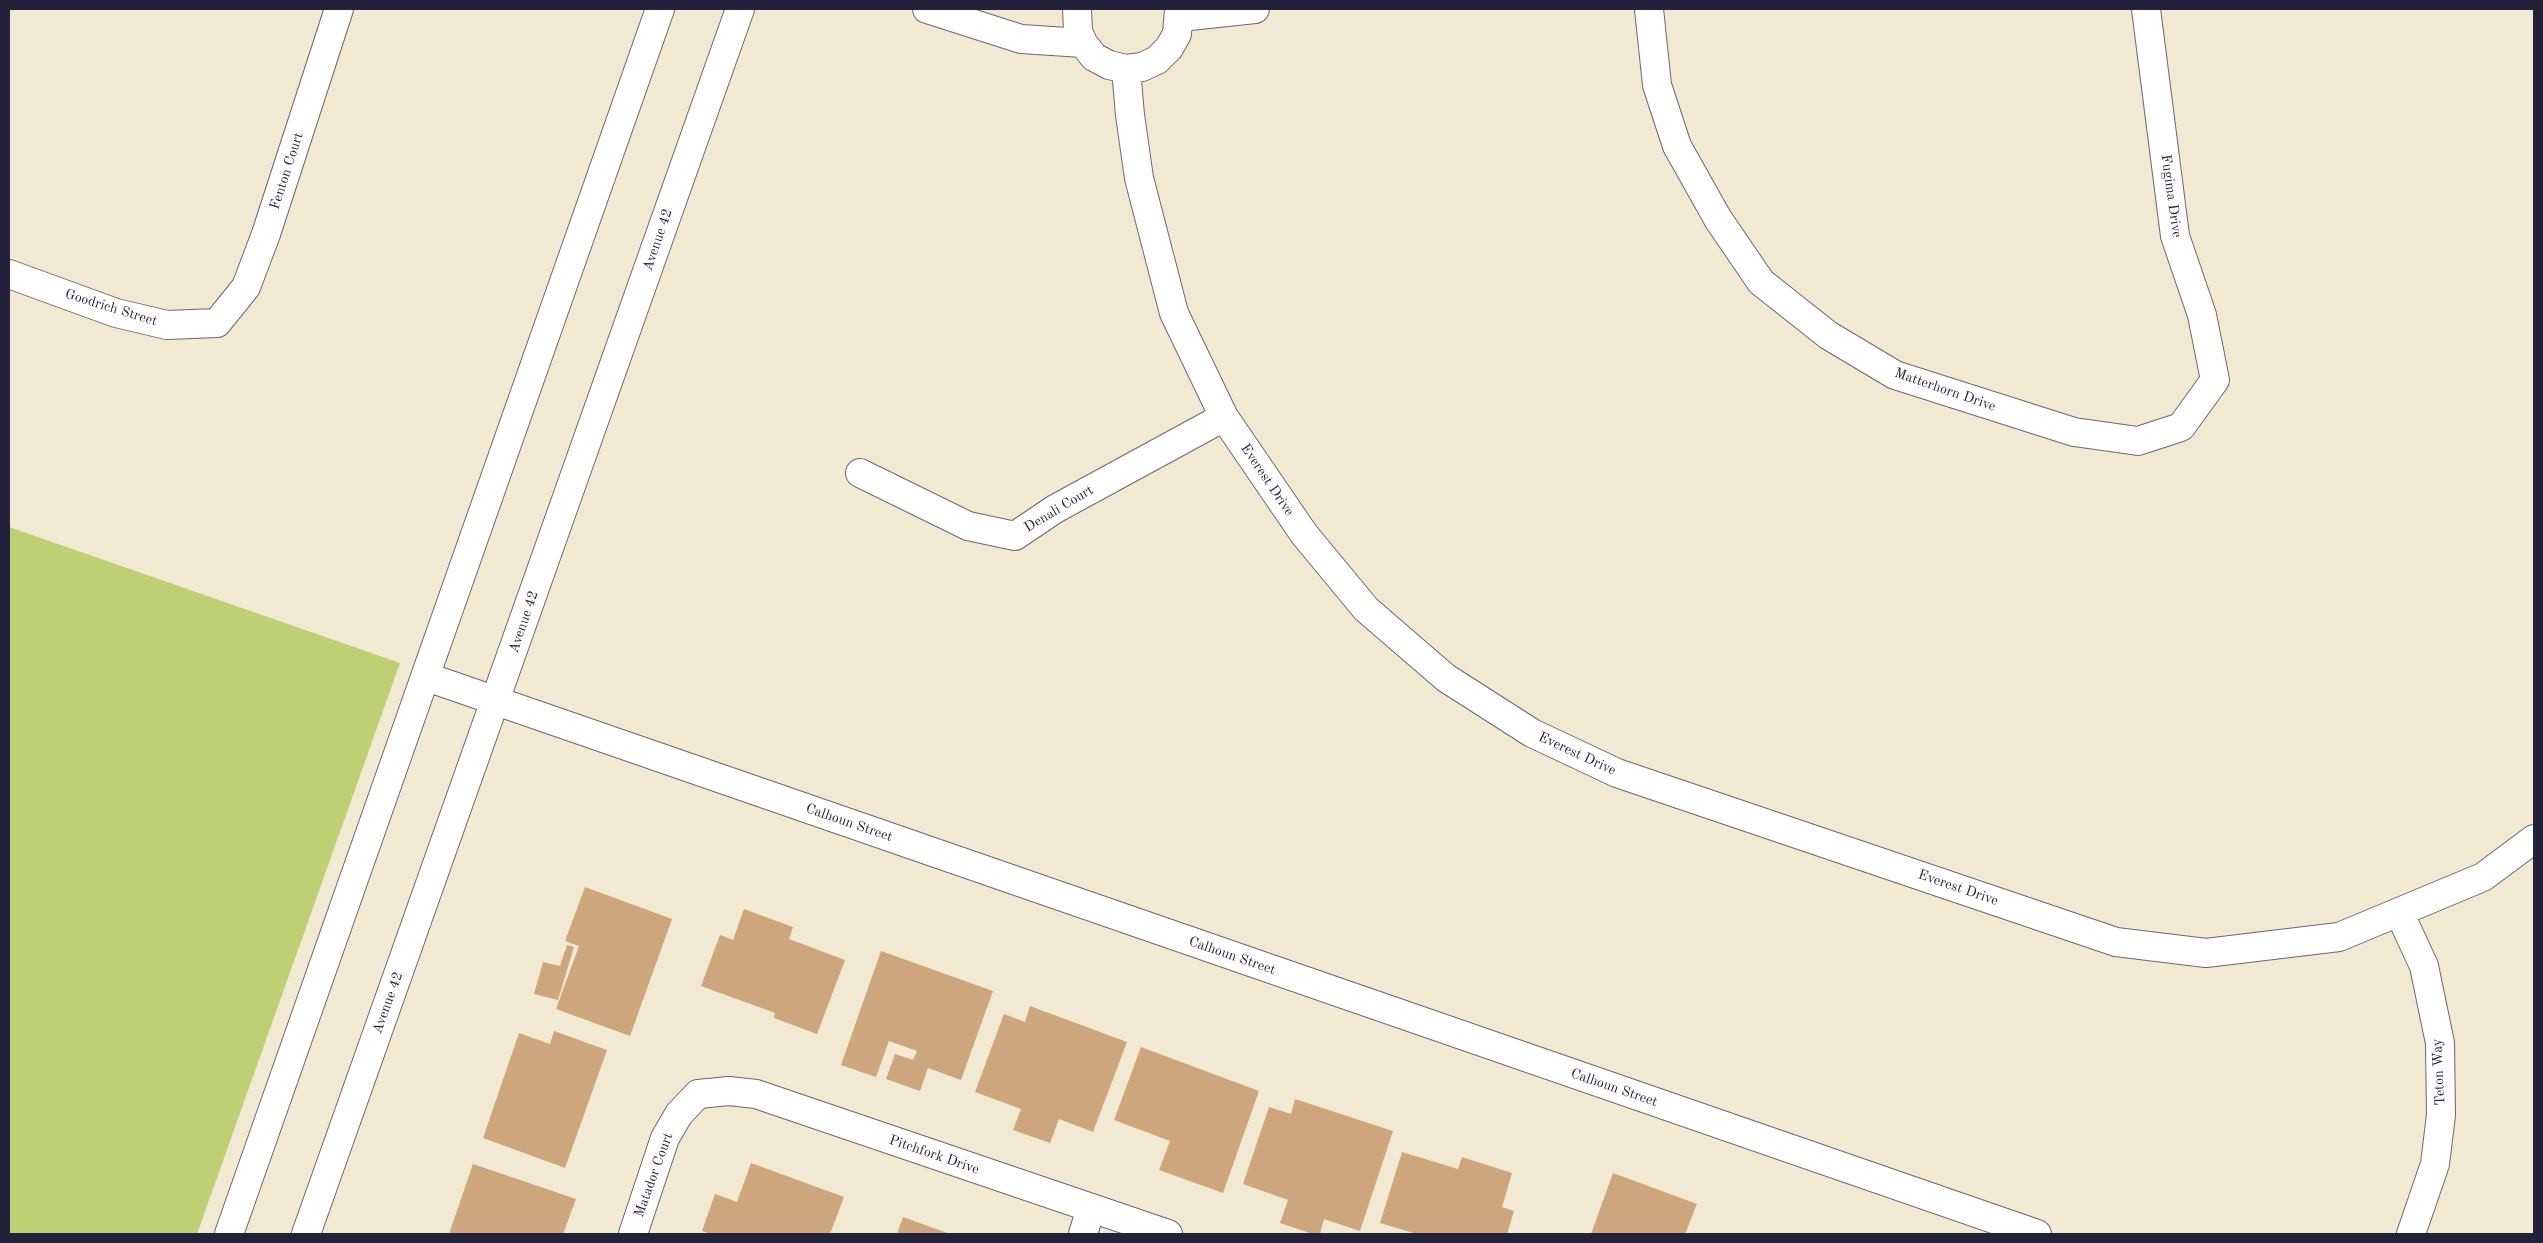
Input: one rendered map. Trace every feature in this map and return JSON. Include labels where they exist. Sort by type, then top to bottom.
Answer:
[{"type":"street","name":"Fenton Court","points":[[217,324],[246,288],[266,234],[339,9]]},
{"type":"street","points":[[229,1234],[427,676],[660,9]]},
{"type":"street","name":"Avenue 42","points":[[306,1234],[740,9]]},
{"type":"street","points":[[928,9],[1021,39],[1083,43]]},
{"type":"street","points":[[1077,9],[1078,31],[1083,43],[1094,57],[1109,65],[1126,69],[1142,67],[1157,60],[1169,48],[1177,34],[1179,13],[1255,9]]},
{"type":"street","name":"Matterhorn Drive","points":[[1649,9],[1657,85],[1677,146],[1718,219],[1761,282],[1828,335],[1895,375],[2074,432],[2138,441],[2181,427]]},
{"type":"street","name":"Fugima Drive","points":[[2146,9],[2175,236],[2202,315],[2215,380],[2181,427]]},
{"type":"street","name":"Everest Drive","points":[[1126,69],[1139,178],[1174,313],[1224,416],[1304,534],[1366,609],[1446,678],[1532,733],[1617,773],[2116,942],[2206,953],[2339,937],[2483,877],[2534,839]]},
{"type":"street","name":"Goodrich Street","points":[[9,274],[116,313],[167,325],[217,324]]},
{"type":"street","name":"Denali Court","points":[[860,473],[968,526],[1016,536],[1055,508],[1224,416]]},
{"type":"street","name":"Calhoun Street","points":[[427,676],[495,702],[2037,1234]]},
{"type":"street","name":"Teton Way","points":[[2399,912],[2424,966],[2440,1043],[2441,1110],[2435,1164],[2412,1234]]},
{"type":"street","name":"Pitchfork Drive","points":[[698,1094],[729,1091],[756,1094],[1168,1234]]},
{"type":"street","name":"Matador Court","points":[[633,1234],[665,1138],[679,1114],[698,1094]]},
{"type":"street","points":[[1082,1234],[1092,1208]]},
{"type":"green space","points":[[9,527],[400,663],[197,1234],[9,1234]]},
{"type":"building","points":[[585,887],[672,919],[630,1036],[556,1009],[579,946],[565,941]]},
{"type":"building","points":[[744,909],[793,927],[789,939],[845,960],[817,1034],[774,1018],[775,1013],[701,986],[720,935],[733,940]]},
{"type":"building","points":[[567,945],[574,947],[558,1000],[534,994],[543,962],[560,966]]},
{"type":"building","points":[[881,951],[993,991],[961,1080],[928,1068],[920,1091],[886,1079],[895,1054],[913,1060],[917,1051],[889,1041],[876,1077],[841,1065]]},
{"type":"building","points":[[1030,1006],[1127,1042],[1093,1132],[1059,1119],[1050,1143],[1013,1130],[1021,1109],[975,1092],[1004,1014],[1025,1022]]},
{"type":"building","points":[[554,1031],[607,1050],[565,1168],[483,1138],[519,1033],[550,1044]]},
{"type":"building","points":[[1141,1047],[1259,1091],[1223,1193],[1159,1170],[1170,1141],[1114,1120]]},
{"type":"building","points":[[1295,1099],[1393,1131],[1360,1231],[1324,1219],[1320,1234],[1313,1234],[1280,1223],[1288,1200],[1243,1184],[1269,1107],[1291,1114]]},
{"type":"building","points":[[1402,1152],[1458,1169],[1462,1157],[1512,1173],[1502,1207],[1514,1211],[1507,1234],[1417,1234],[1380,1223]]},
{"type":"building","points":[[751,1163],[844,1197],[830,1234],[711,1234],[702,1231],[715,1194],[737,1202]]},
{"type":"building","points":[[473,1164],[576,1199],[563,1234],[449,1234]]},
{"type":"building","points":[[1613,1173],[1697,1204],[1685,1234],[1591,1234]]},
{"type":"building","points":[[903,1217],[950,1234],[897,1234]]}]
